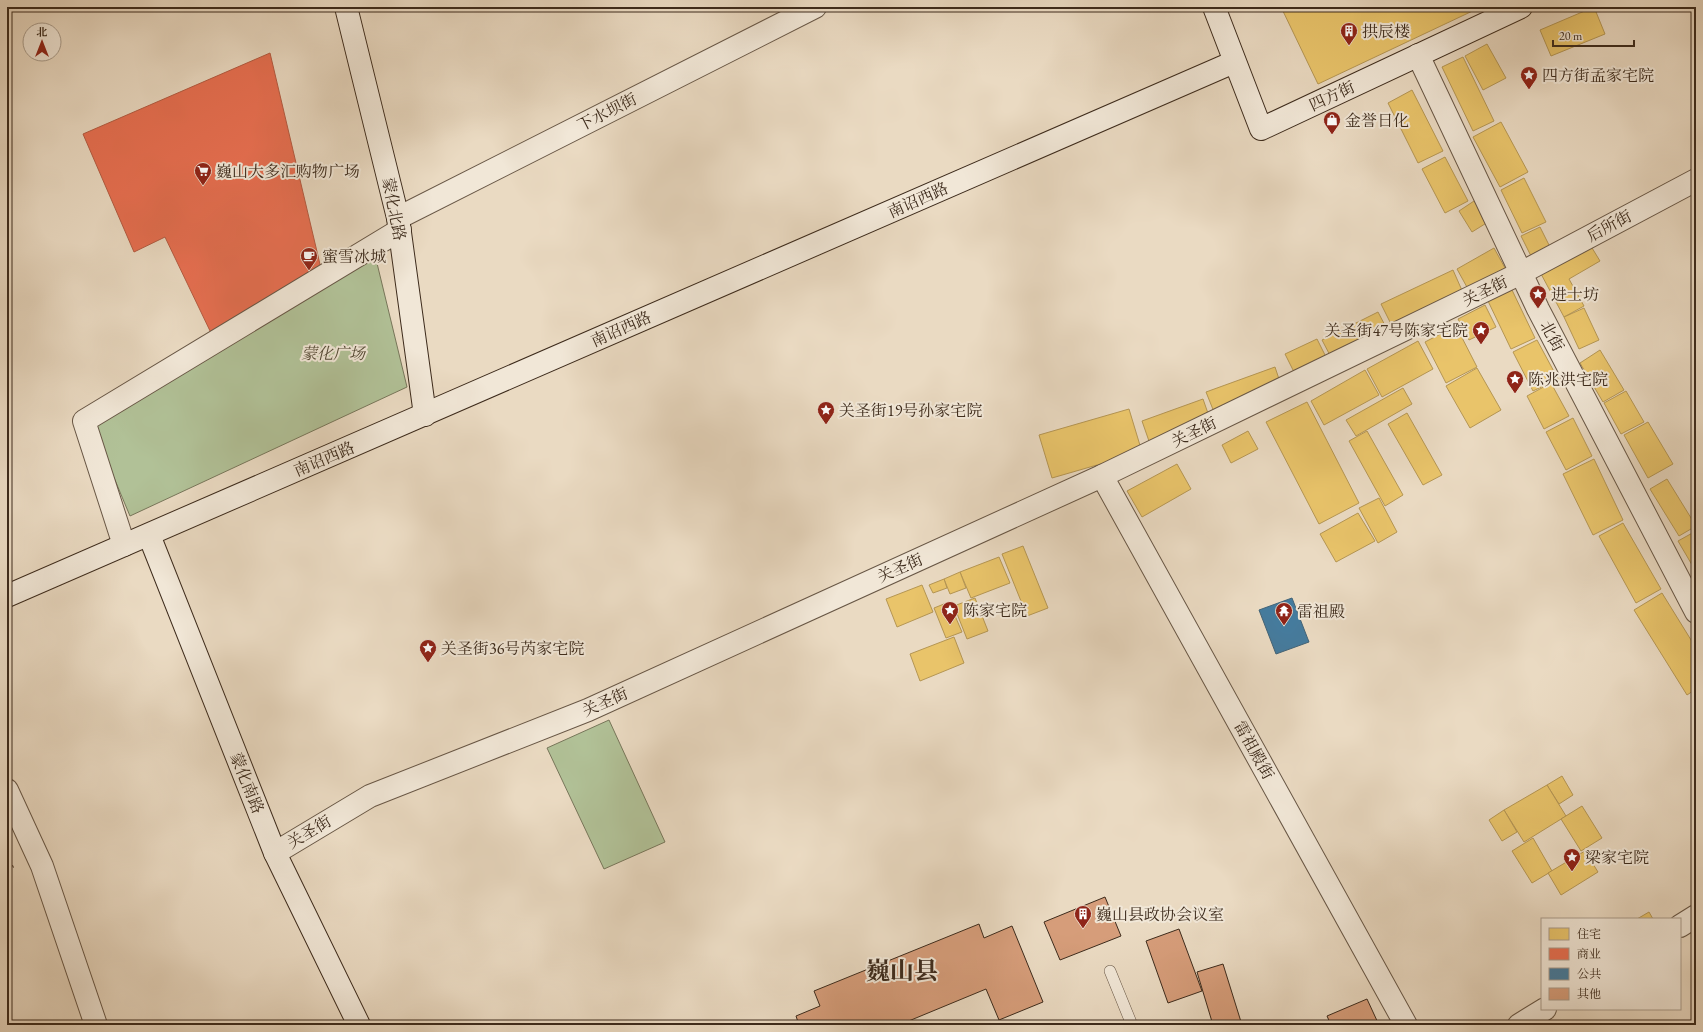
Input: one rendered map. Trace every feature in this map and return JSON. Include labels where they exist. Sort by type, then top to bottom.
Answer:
[{"type":"street","name":"蒙化北路","points":[[346,7],[399,224],[424,415]]},
{"type":"street","name":"下水坝街","points":[[124,545],[84,421],[399,224],[815,7]]},
{"type":"street","name":"四方街","points":[[1214,7],[1234,62],[1262,129],[1521,7]]},
{"type":"street","name":"北街","points":[[1418,55],[1538,309],[1696,612]]},
{"type":"street","name":"南诏西路","points":[[7,596],[1234,62]]},
{"type":"street","name":"后所街","points":[[1521,273],[1696,180]]},
{"type":"street","name":"关圣街","points":[[275,853],[370,796],[588,710],[1102,476],[1521,273]]},
{"type":"street","name":"雷祖殿街","points":[[1102,476],[1406,1025]]},
{"type":"street","name":"蒙化南路","points":[[148,534],[275,853],[359,1025]]},
{"type":"street","points":[[7,790],[42,866],[96,1025]]},
{"type":"street","points":[[1681,925],[1696,916]]},
{"type":"street","points":[[1518,1025],[1543,1010]]},
{"type":"lane","points":[[1110,971],[1132,1025]]},
{"type":"green space","name":"蒙化广场","points":[[375,255],[407,387],[130,516],[92,425]]},
{"type":"green space","points":[[609,720],[665,842],[604,869],[547,748]]},
{"type":"building: 住宅","name":"拱辰楼","points":[[1281,7],[1481,7],[1318,84]]},
{"type":"building: 住宅","points":[[1594,7],[1605,34],[1551,56],[1540,30]]},
{"type":"building: 住宅","points":[[1487,44],[1506,78],[1483,90],[1465,56]]},
{"type":"building: 住宅","points":[[1463,57],[1494,121],[1473,131],[1442,67]]},
{"type":"building: 住宅","points":[[1412,90],[1443,151],[1418,163],[1388,103]]},
{"type":"building: 住宅","points":[[1501,122],[1528,172],[1500,187],[1473,137]]},
{"type":"building: 住宅","points":[[1445,157],[1468,201],[1445,213],[1422,169]]},
{"type":"building: 住宅","points":[[1524,178],[1546,222],[1522,233],[1501,190]]},
{"type":"building: 住宅","points":[[1474,201],[1488,222],[1472,232],[1459,211]]},
{"type":"building: 住宅","points":[[1540,227],[1550,247],[1531,256],[1521,236]]},
{"type":"building: 住宅","points":[[1589,243],[1600,261],[1569,279],[1584,306],[1564,317],[1540,272]]},
{"type":"building: 住宅","points":[[1494,248],[1505,268],[1468,289],[1457,269]]},
{"type":"building: 住宅","points":[[1453,270],[1464,295],[1393,328],[1381,304]]},
{"type":"building: 住宅","points":[[1512,290],[1535,338],[1511,349],[1488,301]]},
{"type":"building: 住宅","points":[[1485,305],[1496,327],[1469,340],[1458,319]]},
{"type":"building: 住宅","points":[[1584,308],[1599,340],[1579,349],[1564,317]]},
{"type":"building: 住宅","points":[[1378,312],[1389,333],[1333,361],[1322,340]]},
{"type":"building: 住宅","points":[[1456,326],[1477,367],[1446,383],[1425,342]]},
{"type":"building: 住宅","points":[[1317,339],[1326,357],[1294,372],[1285,354]]},
{"type":"building: 住宅","points":[[1537,340],[1558,379],[1533,391],[1513,352]]},
{"type":"building: 住宅","points":[[1418,341],[1433,369],[1382,397],[1367,369]]},
{"type":"building: 住宅","points":[[1600,350],[1624,390],[1603,402],[1580,363]]},
{"type":"building: 住宅","points":[[1275,367],[1282,388],[1214,412],[1206,392]]},
{"type":"building: 住宅","points":[[1477,368],[1501,410],[1470,428],[1446,386]]},
{"type":"building: 住宅","points":[[1365,370],[1379,395],[1324,425],[1311,401]]},
{"type":"building: 住宅","points":[[1551,383],[1569,416],[1544,429],[1527,396]]},
{"type":"building: 住宅","points":[[1403,388],[1412,404],[1356,436],[1346,420]]},
{"type":"building: 住宅","points":[[1626,391],[1644,422],[1621,434],[1604,403]]},
{"type":"building: 住宅","points":[[1203,399],[1211,422],[1150,444],[1142,421]]},
{"type":"building: 住宅","points":[[1307,402],[1359,503],[1319,524],[1266,422]]},
{"type":"building: 住宅","points":[[1129,409],[1142,452],[1052,478],[1039,435]]},
{"type":"building: 住宅","points":[[1407,413],[1442,475],[1423,485],[1388,424]]},
{"type":"building: 住宅","points":[[1573,418],[1592,456],[1566,470],[1546,432]]},
{"type":"building: 住宅","points":[[1648,422],[1673,464],[1648,478],[1624,435]]},
{"type":"building: 住宅","points":[[1248,431],[1258,449],[1231,463],[1222,445]]},
{"type":"building: 住宅","points":[[1367,431],[1403,495],[1385,506],[1349,441]]},
{"type":"building: 住宅","points":[[1594,459],[1623,520],[1593,535],[1563,474]]},
{"type":"building: 住宅","points":[[1177,464],[1191,489],[1142,517],[1127,491]]},
{"type":"building: 住宅","points":[[1667,479],[1696,526],[1679,536],[1650,489]]},
{"type":"building: 住宅","points":[[1379,498],[1397,532],[1378,543],[1359,508]]},
{"type":"building: 住宅","points":[[1358,513],[1375,541],[1336,562],[1320,534]]},
{"type":"building: 住宅","points":[[1623,523],[1661,589],[1636,603],[1599,536]]},
{"type":"building: 住宅","points":[[1696,531],[1696,570],[1695,570],[1678,541]]},
{"type":"building: 住宅","points":[[1023,546],[1048,608],[1027,616],[1002,554]]},
{"type":"building: 住宅","points":[[999,557],[1010,583],[971,598],[960,572]]},
{"type":"building: 住宅","points":[[960,572],[966,588],[950,594],[944,579]]},
{"type":"building: 住宅","points":[[944,579],[947,588],[933,593],[929,585]]},
{"type":"building: 住宅","points":[[922,585],[933,612],[897,627],[886,599]]},
{"type":"building: 住宅","points":[[1662,593],[1696,648],[1696,689],[1687,695],[1634,610]]},
{"type":"building: 住宅","points":[[975,598],[988,631],[967,639],[954,606]]},
{"type":"building: 住宅","points":[[949,602],[962,632],[946,638],[934,608]]},
{"type":"building: 住宅","points":[[954,637],[964,663],[920,681],[910,654]]},
{"type":"building: 住宅","points":[[1562,776],[1573,795],[1559,804],[1547,785]]},
{"type":"building: 住宅","points":[[1547,785],[1566,816],[1524,842],[1504,810]]},
{"type":"building: 住宅","points":[[1582,806],[1602,838],[1581,851],[1561,819]]},
{"type":"building: 住宅","points":[[1504,810],[1517,832],[1502,841],[1489,820]]},
{"type":"building: 住宅","points":[[1533,838],[1552,871],[1532,883],[1512,851]]},
{"type":"building: 住宅","points":[[1585,851],[1598,872],[1561,895],[1548,873]]},
{"type":"building: 住宅","points":[[1649,912],[1652,918],[1639,918]]},
{"type":"building: 商业","name":"巍山大多汇购物广场","points":[[270,53],[323,277],[212,335],[165,237],[134,252],[83,134]]},
{"type":"building: 公共","name":"雷祖殿","points":[[1292,598],[1309,642],[1276,654],[1259,610]]},
{"type":"building: 其他","name":"巍山县政协会议室","points":[[1105,897],[1121,936],[1060,960],[1044,922]]},
{"type":"building: 其他","points":[[979,924],[984,938],[1012,926],[1043,1002],[999,1020],[986,989],[899,1025],[799,1025],[796,1016],[820,1006],[814,991]]},
{"type":"building: 其他","points":[[1179,929],[1202,991],[1168,1003],[1146,941]]},
{"type":"building: 其他","points":[[1223,964],[1242,1025],[1213,1025],[1197,972]]},
{"type":"building: 其他","points":[[1367,999],[1379,1025],[1331,1025],[1327,1016]]},
{"type":"place","name":"拱辰楼","points":[[1349,46]]},
{"type":"place","name":"四方街孟家宅院","points":[[1529,90]]},
{"type":"place","name":"金誉日化","points":[[1332,135]]},
{"type":"place","name":"巍山大多汇购物广场","points":[[203,186]]},
{"type":"place","name":"蜜雪冰城","points":[[309,271]]},
{"type":"place","name":"进士坊","points":[[1538,309]]},
{"type":"place","name":"关圣街47号陈家宅院","points":[[1481,345]]},
{"type":"place","name":"陈兆洪宅院","points":[[1515,394]]},
{"type":"place","name":"关圣街19号孙家宅院","points":[[826,425]]},
{"type":"place","name":"陈家宅院","points":[[950,625]]},
{"type":"place","name":"雷祖殿","points":[[1284,626]]},
{"type":"place","name":"关圣街36号芮家宅院","points":[[428,663]]},
{"type":"place","name":"梁家宅院","points":[[1572,872]]},
{"type":"place","name":"巍山县政协会议室","points":[[1083,929]]},
{"type":"district","name":"巍山县","points":[[902,970]]}]
